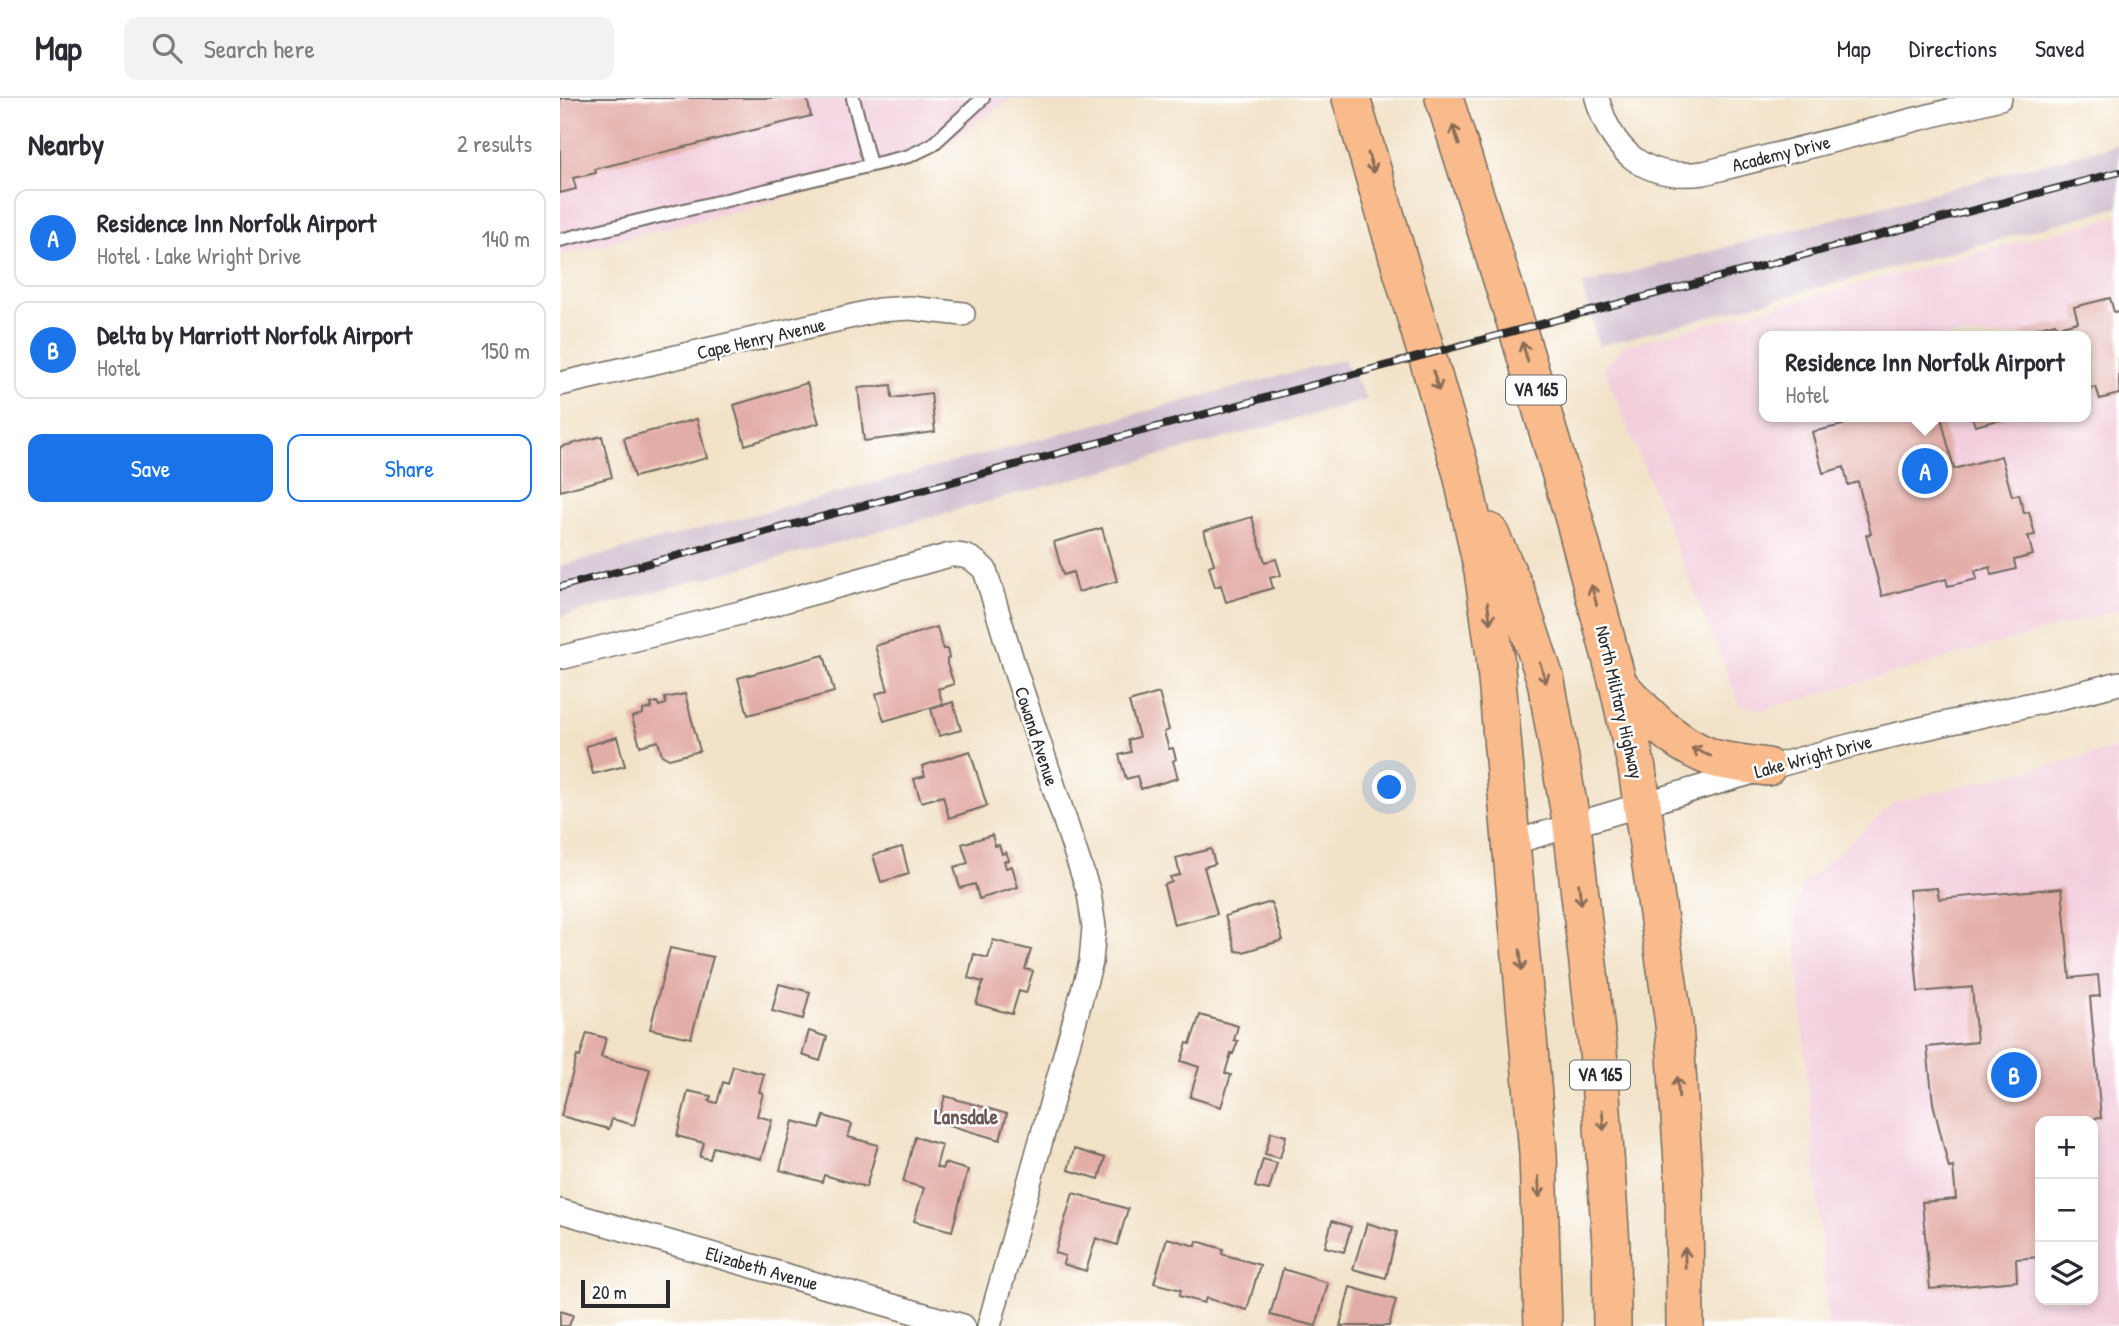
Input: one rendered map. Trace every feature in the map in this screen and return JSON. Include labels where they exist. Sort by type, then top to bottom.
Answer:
[{"type":"main road","name":"VA 165","points":[[1351,98],[1462,474],[1516,592],[1546,681],[1572,826],[1598,1050],[1611,1245],[1612,1326]]},
{"type":"main road","name":"North Military Highway","points":[[1444,98],[1522,342],[1575,522],[1618,684],[1637,769],[1674,1024],[1684,1179],[1685,1326]]},
{"type":"main road","points":[[1462,474],[1483,571],[1495,656],[1538,1153],[1544,1279],[1543,1326]]},
{"type":"main road","points":[[1618,684],[1653,721],[1685,746],[1714,758],[1767,767]]},
{"type":"street","name":"Academy Drive","points":[[1597,98],[1604,123],[1622,148],[1637,161],[1661,172],[1684,175],[1704,173],[2000,98]]},
{"type":"street","name":"Cape Henry Avenue","points":[[560,384],[879,310],[910,307],[963,314]]},
{"type":"street","name":"Cowand Avenue","points":[[564,657],[740,613],[950,555],[974,559],[985,570],[1014,667],[1089,893],[1094,927],[1091,962],[989,1326]]},
{"type":"street","name":"Lake Wright Drive","points":[[1511,843],[1767,767],[1963,718],[2047,702],[2119,683]]},
{"type":"street","name":"Elizabeth Avenue","points":[[560,1211],[963,1326]]},
{"type":"lane","points":[[853,98],[870,165]]},
{"type":"lane","points":[[560,240],[909,156],[932,145],[983,98]]},
{"type":"shaded area","points":[[560,98],[1012,98],[918,165],[560,255]]},
{"type":"shaded area","points":[[2119,144],[2119,207],[1599,346],[1582,285]]},
{"type":"shaded area","points":[[2119,216],[2119,610],[1763,710],[1740,705],[1604,368],[1624,346]]},
{"type":"shaded area","points":[[1344,359],[1367,400],[560,617],[560,566]]},
{"type":"shaded area","points":[[2119,748],[2119,1326],[1828,1326],[1794,916],[1803,884],[1894,803]]},
{"type":"building","points":[[560,98],[807,98],[811,116],[595,169],[596,173],[573,178],[576,189],[560,193]]},
{"type":"building","points":[[2110,298],[2114,312],[2119,311],[2119,394],[2100,399],[2096,387],[2091,388],[2091,331],[2026,331],[2055,323],[2057,327],[2078,322],[2074,307]]},
{"type":"building","points":[[807,383],[819,423],[745,445],[734,405]]},
{"type":"building","points":[[891,385],[892,398],[931,393],[935,432],[864,441],[858,388]]},
{"type":"building","points":[[697,419],[707,458],[634,477],[624,438]]},
{"type":"building","points":[[1842,422],[1942,422],[1954,469],[2001,456],[2012,496],[2019,494],[2024,513],[2029,512],[2035,535],[2028,536],[2033,555],[2014,560],[2016,569],[1992,575],[1990,567],[1975,571],[1977,579],[1948,586],[1946,579],[1882,596],[1866,535],[1871,534],[1858,482],[1848,485],[1844,467],[1823,473],[1812,432],[1843,425]]},
{"type":"building","points":[[1974,422],[1991,422],[1975,426]]},
{"type":"building","points":[[602,436],[612,477],[560,491],[560,447]]},
{"type":"building","points":[[1252,517],[1265,562],[1276,559],[1281,575],[1270,578],[1273,588],[1226,602],[1221,585],[1215,587],[1209,566],[1214,564],[1204,531]]},
{"type":"building","points":[[1102,528],[1117,581],[1078,592],[1073,572],[1063,575],[1054,542]]},
{"type":"building","points":[[937,627],[943,649],[947,649],[947,664],[954,684],[938,689],[943,704],[884,721],[876,694],[888,690],[875,646]]},
{"type":"building","points":[[824,655],[834,692],[748,715],[738,678]]},
{"type":"building","points":[[1159,693],[1169,730],[1164,732],[1169,749],[1173,748],[1176,759],[1173,761],[1178,778],[1141,789],[1137,776],[1126,779],[1119,755],[1131,752],[1128,740],[1139,737],[1129,702]]},
{"type":"building","points":[[685,694],[700,751],[669,759],[662,755],[658,741],[640,746],[632,717],[652,708],[651,704],[666,704],[665,698]]},
{"type":"building","points":[[953,702],[961,730],[939,736],[931,709]]},
{"type":"building","points":[[617,737],[625,766],[593,774],[586,746]]},
{"type":"building","points":[[970,751],[987,806],[949,818],[943,796],[921,802],[914,779],[925,776],[922,766]]},
{"type":"building","points":[[992,835],[995,846],[999,845],[1002,854],[1006,852],[1009,860],[1004,861],[1006,868],[1012,866],[1018,887],[979,899],[975,884],[960,888],[954,867],[968,863],[962,844]]},
{"type":"building","points":[[902,847],[909,874],[881,882],[873,855]]},
{"type":"building","points":[[1211,849],[1215,864],[1204,867],[1217,914],[1174,925],[1164,885],[1172,882],[1170,877],[1180,875],[1176,858]]},
{"type":"building","points":[[1937,888],[1939,899],[2062,888],[2070,978],[2098,975],[2100,996],[2090,997],[2101,1118],[2035,1116],[2035,1257],[2016,1259],[2017,1281],[1930,1289],[1922,1202],[1956,1199],[1953,1167],[1949,1168],[1933,1103],[1927,1047],[1977,1042],[1972,987],[1918,992],[1909,890]]},
{"type":"building","points":[[1271,902],[1283,940],[1243,952],[1236,951],[1225,916]]},
{"type":"building","points":[[993,940],[1031,950],[1025,969],[1033,971],[1026,993],[1019,991],[1012,1014],[976,1004],[983,982],[968,978],[974,954],[988,958]]},
{"type":"building","points":[[670,948],[713,957],[691,1038],[650,1029]]},
{"type":"building","points":[[779,984],[810,992],[803,1019],[772,1011]]},
{"type":"building","points":[[1200,1015],[1238,1026],[1234,1040],[1238,1041],[1225,1073],[1231,1075],[1221,1107],[1190,1097],[1199,1067],[1181,1061]]},
{"type":"building","points":[[809,1031],[827,1037],[820,1061],[802,1055]]},
{"type":"building","points":[[587,1033],[606,1038],[601,1057],[650,1069],[634,1125],[612,1119],[609,1129],[561,1116],[577,1056],[580,1057]]},
{"type":"building","points":[[733,1066],[764,1074],[759,1092],[763,1093],[757,1116],[772,1120],[761,1159],[713,1147],[710,1159],[700,1157],[704,1143],[677,1136],[688,1091],[711,1096],[709,1101],[717,1103],[723,1082],[728,1084]]},
{"type":"building","points":[[945,1096],[1007,1114],[1000,1140],[938,1122]]},
{"type":"building","points":[[824,1116],[852,1124],[848,1137],[878,1145],[866,1187],[824,1175],[822,1182],[780,1170],[793,1121],[820,1128]]},
{"type":"building","points":[[1271,1132],[1286,1136],[1280,1158],[1265,1154]]},
{"type":"building","points":[[915,1137],[942,1145],[936,1167],[942,1169],[944,1163],[968,1170],[952,1231],[914,1221],[924,1188],[903,1182]]},
{"type":"building","points":[[1074,1149],[1105,1158],[1099,1179],[1068,1170]]},
{"type":"building","points":[[1263,1159],[1277,1163],[1269,1190],[1255,1187]]},
{"type":"building","points":[[1073,1193],[1128,1209],[1117,1245],[1096,1238],[1086,1271],[1063,1264],[1065,1256],[1055,1253]]},
{"type":"building","points":[[1332,1221],[1351,1227],[1344,1252],[1325,1247]]},
{"type":"building","points":[[1367,1223],[1397,1232],[1386,1278],[1353,1269]]},
{"type":"building","points":[[1167,1238],[1196,1246],[1197,1241],[1223,1249],[1222,1254],[1260,1265],[1247,1310],[1206,1298],[1204,1303],[1179,1296],[1181,1290],[1154,1283]]},
{"type":"building","points":[[1283,1269],[1328,1283],[1316,1326],[1270,1315]]},
{"type":"building","points":[[1350,1287],[1396,1300],[1389,1326],[1340,1326]]},
{"type":"building","points":[[560,1311],[573,1315],[569,1326],[560,1326]]},
{"type":"railway","points":[[560,587],[2119,172]]},
{"type":"place","name":"Residence Inn Norfolk Airport","points":[[1925,471]]},
{"type":"place","name":"Delta by Marriott Norfolk Airport","points":[[2014,1075]]},
{"type":"district","name":"Lansdale","points":[[966,1117]]}]
